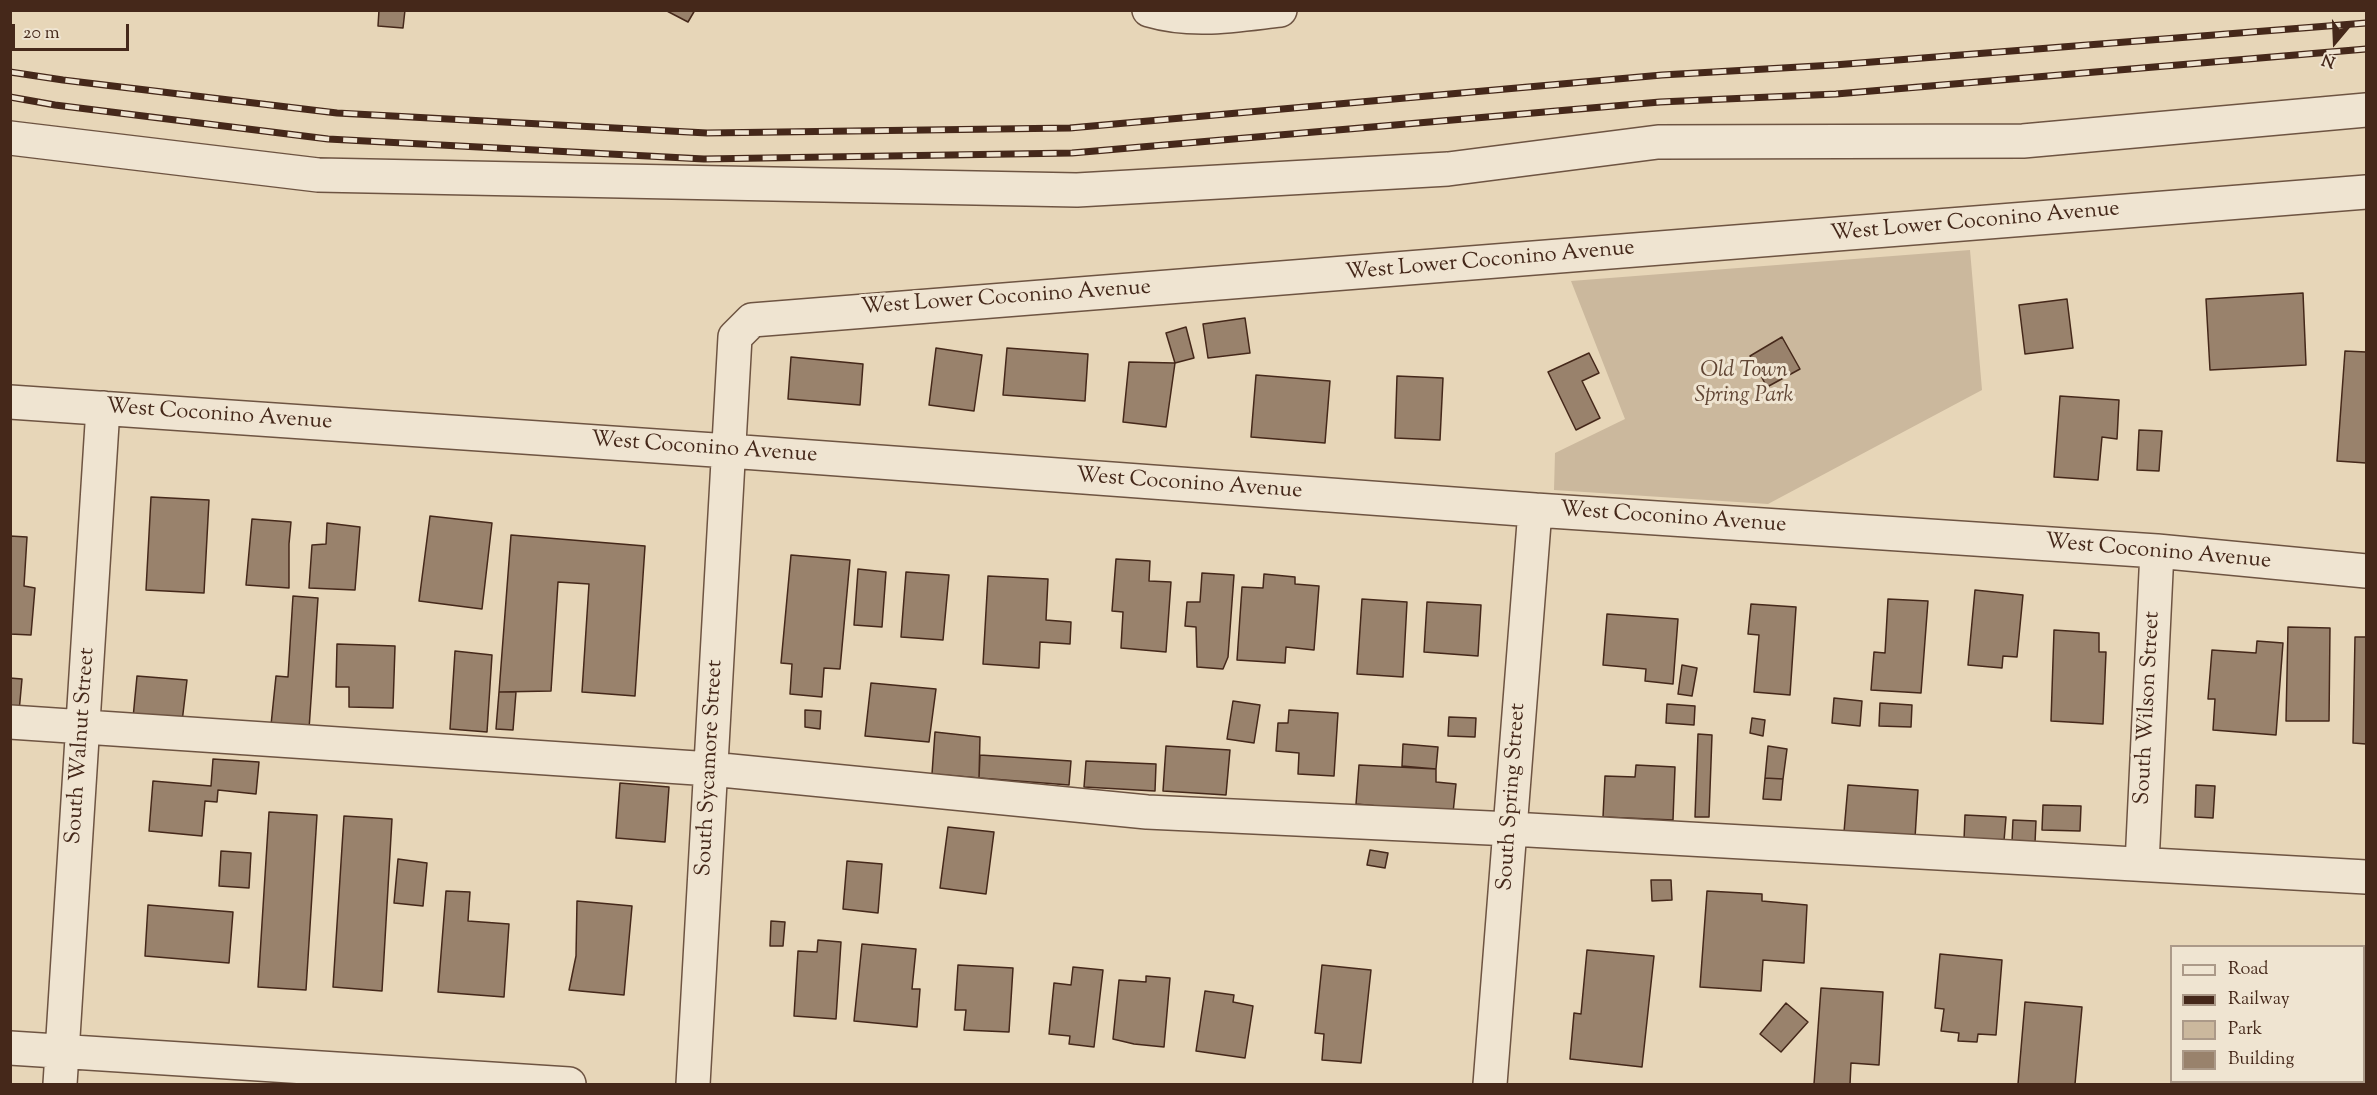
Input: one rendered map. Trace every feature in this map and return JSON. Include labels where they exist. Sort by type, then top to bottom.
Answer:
[{"type":"street","points":[[1149,10],[1171,16],[1210,18],[1280,10]]},
{"type":"street","points":[[10,138],[318,175],[1077,190],[1448,169],[1658,142],[2023,141],[2367,110]]},
{"type":"street","name":"West Lower Coconino Avenue","points":[[729,451],[735,337],[752,320],[2367,192]]},
{"type":"street","name":"West Coconino Avenue","points":[[10,402],[729,451],[1535,510],[2157,551],[2367,571]]},
{"type":"street","name":"South Walnut Street","points":[[60,1084],[103,408]]},
{"type":"street","name":"South Sycamore Street","points":[[693,1084],[729,451]]},
{"type":"street","name":"South Spring Street","points":[[1490,1084],[1535,510]]},
{"type":"street","name":"South Wilson Street","points":[[2142,864],[2157,551]]},
{"type":"street","points":[[10,722],[711,769],[1147,812],[1511,829],[2367,877]]},
{"type":"street","points":[[10,1048],[569,1084]]},
{"type":"green space","name":"Old Town Spring Park","points":[[1970,250],[1982,390],[1768,504],[1554,490],[1555,453],[1625,419],[1571,281]]},
{"type":"building","points":[[379,10],[405,10],[403,28],[378,26]]},
{"type":"building","points":[[665,10],[695,10],[688,22]]},
{"type":"building","points":[[2303,293],[2306,365],[2210,370],[2206,299]]},
{"type":"building","points":[[2067,299],[2073,348],[2025,354],[2019,305]]},
{"type":"building","points":[[1245,318],[1250,353],[1208,358],[1203,324]]},
{"type":"building","points":[[1186,327],[1194,358],[1175,363],[1166,333]]},
{"type":"building","points":[[1782,337],[1800,369],[1767,387],[1750,356]]},
{"type":"building","points":[[936,348],[982,355],[974,411],[929,405]]},
{"type":"building","points":[[1007,348],[1088,354],[1085,401],[1003,395]]},
{"type":"building","points":[[2345,351],[2366,352],[2366,463],[2337,461]]},
{"type":"building","points":[[1589,353],[1599,373],[1582,381],[1600,418],[1576,430],[1548,372]]},
{"type":"building","points":[[791,357],[863,364],[860,405],[788,399]]},
{"type":"building","points":[[1129,362],[1175,363],[1166,427],[1123,422]]},
{"type":"building","points":[[1256,375],[1330,381],[1325,443],[1251,437]]},
{"type":"building","points":[[1397,376],[1443,378],[1440,440],[1395,438]]},
{"type":"building","points":[[2060,396],[2119,400],[2117,439],[2102,437],[2098,480],[2054,477]]},
{"type":"building","points":[[2139,430],[2162,431],[2159,471],[2137,470]]},
{"type":"building","points":[[151,497],[209,500],[204,593],[146,590]]},
{"type":"building","points":[[430,516],[492,523],[482,609],[419,601]]},
{"type":"building","points":[[252,519],[291,522],[289,588],[246,585]]},
{"type":"building","points":[[327,523],[360,527],[355,590],[309,588],[312,545],[326,544]]},
{"type":"building","points":[[511,535],[645,546],[635,696],[582,692],[589,584],[558,582],[551,691],[499,692]]},
{"type":"building","points":[[10,536],[27,537],[24,586],[35,588],[31,635],[10,634]]},
{"type":"building","points":[[791,555],[850,560],[840,669],[824,668],[822,697],[790,694],[792,664],[781,663]]},
{"type":"building","points":[[1116,559],[1150,561],[1149,581],[1171,582],[1166,652],[1121,648],[1123,612],[1112,611]]},
{"type":"building","points":[[858,569],[886,572],[882,627],[854,625]]},
{"type":"building","points":[[906,572],[949,575],[943,640],[901,637]]},
{"type":"building","points":[[1202,573],[1234,575],[1228,657],[1223,669],[1197,667],[1196,627],[1185,626],[1187,602],[1200,602]]},
{"type":"building","points":[[1264,574],[1295,577],[1295,584],[1319,586],[1314,650],[1286,647],[1285,663],[1237,660],[1242,587],[1263,588]]},
{"type":"building","points":[[988,576],[1048,579],[1046,620],[1071,622],[1070,644],[1040,642],[1039,668],[983,664]]},
{"type":"building","points":[[1975,590],[2023,595],[2017,657],[2003,656],[2002,668],[1968,665]]},
{"type":"building","points":[[293,596],[318,598],[309,729],[271,725],[276,676],[288,677]]},
{"type":"building","points":[[1362,599],[1407,602],[1403,677],[1357,674]]},
{"type":"building","points":[[1888,599],[1928,601],[1921,693],[1871,690],[1874,652],[1885,653]]},
{"type":"building","points":[[1427,602],[1481,605],[1478,656],[1424,652]]},
{"type":"building","points":[[1751,604],[1796,607],[1790,695],[1754,692],[1759,635],[1748,634]]},
{"type":"building","points":[[1607,614],[1678,619],[1673,684],[1645,681],[1646,669],[1603,665]]},
{"type":"building","points":[[2288,627],[2330,628],[2329,721],[2286,721]]},
{"type":"building","points":[[2054,630],[2099,633],[2099,652],[2106,652],[2103,724],[2051,721]]},
{"type":"building","points":[[2355,637],[2366,637],[2366,744],[2353,743]]},
{"type":"building","points":[[2257,641],[2283,643],[2276,735],[2213,730],[2215,699],[2208,699],[2212,650],[2256,653]]},
{"type":"building","points":[[337,644],[395,646],[393,708],[349,707],[349,687],[336,687]]},
{"type":"building","points":[[455,651],[492,655],[487,732],[450,729]]},
{"type":"building","points":[[1682,665],[1697,668],[1692,696],[1678,694]]},
{"type":"building","points":[[137,676],[187,680],[182,722],[133,718]]},
{"type":"building","points":[[10,678],[22,679],[19,712],[10,711]]},
{"type":"building","points":[[871,683],[936,689],[929,742],[865,736]]},
{"type":"building","points":[[499,692],[516,692],[513,730],[496,729]]},
{"type":"building","points":[[1834,698],[1862,701],[1860,726],[1832,723]]},
{"type":"building","points":[[1233,701],[1260,705],[1254,743],[1227,739]]},
{"type":"building","points":[[1880,703],[1912,705],[1911,727],[1879,726]]},
{"type":"building","points":[[1667,704],[1695,706],[1694,725],[1666,723]]},
{"type":"building","points":[[805,710],[821,711],[820,729],[805,727]]},
{"type":"building","points":[[1289,710],[1338,713],[1334,776],[1298,774],[1299,753],[1276,751],[1278,723],[1288,723]]},
{"type":"building","points":[[1449,717],[1476,718],[1475,737],[1448,736]]},
{"type":"building","points":[[1752,718],[1765,720],[1763,736],[1750,733]]},
{"type":"building","points":[[935,732],[980,737],[979,778],[932,774]]},
{"type":"building","points":[[1698,734],[1712,735],[1709,817],[1695,817]]},
{"type":"building","points":[[1403,744],[1438,747],[1436,769],[1402,766]]},
{"type":"building","points":[[1166,746],[1230,750],[1226,795],[1163,791]]},
{"type":"building","points":[[1768,746],[1787,749],[1783,779],[1765,778]]},
{"type":"building","points":[[980,755],[1071,761],[1069,785],[979,778]]},
{"type":"building","points":[[213,759],[259,762],[256,794],[218,790],[217,802],[205,801],[202,836],[149,831],[153,781],[211,786]]},
{"type":"building","points":[[1086,761],[1156,764],[1155,791],[1084,787]]},
{"type":"building","points":[[1359,765],[1436,769],[1436,782],[1456,784],[1453,813],[1356,804]]},
{"type":"building","points":[[1636,765],[1675,767],[1673,820],[1603,817],[1605,776],[1635,777]]},
{"type":"building","points":[[1765,778],[1783,779],[1781,800],[1763,799]]},
{"type":"building","points":[[620,783],[669,787],[665,842],[616,838]]},
{"type":"building","points":[[1848,785],[1918,790],[1915,838],[1844,832]]},
{"type":"building","points":[[2196,785],[2215,786],[2213,818],[2195,817]]},
{"type":"building","points":[[2043,805],[2081,806],[2080,831],[2042,830]]},
{"type":"building","points":[[269,812],[317,815],[306,990],[258,987]]},
{"type":"building","points":[[1965,815],[2006,817],[2004,841],[1964,840]]},
{"type":"building","points":[[344,816],[392,819],[382,991],[333,987]]},
{"type":"building","points":[[2013,820],[2036,821],[2035,843],[2012,842]]},
{"type":"building","points":[[948,827],[994,832],[986,894],[940,888]]},
{"type":"building","points":[[1370,850],[1388,853],[1385,868],[1367,865]]},
{"type":"building","points":[[221,851],[251,853],[249,888],[219,886]]},
{"type":"building","points":[[398,859],[427,863],[423,906],[394,903]]},
{"type":"building","points":[[847,861],[882,864],[878,913],[843,909]]},
{"type":"building","points":[[1651,880],[1671,880],[1672,900],[1652,901]]},
{"type":"building","points":[[446,891],[470,892],[468,921],[509,924],[504,997],[438,992]]},
{"type":"building","points":[[1707,891],[1762,894],[1762,901],[1807,905],[1804,963],[1763,960],[1761,991],[1700,987]]},
{"type":"building","points":[[577,901],[632,906],[624,995],[569,990],[576,956]]},
{"type":"building","points":[[148,905],[233,912],[229,963],[145,956]]},
{"type":"building","points":[[771,921],[785,922],[783,946],[770,946]]},
{"type":"building","points":[[818,940],[841,942],[836,1019],[794,1016],[798,951],[817,952]]},
{"type":"building","points":[[862,944],[916,949],[912,989],[920,989],[917,1027],[854,1021]]},
{"type":"building","points":[[1587,950],[1654,956],[1642,1067],[1570,1059],[1574,1013],[1581,1014]]},
{"type":"building","points":[[1940,954],[2002,960],[1996,1035],[1978,1034],[1977,1042],[1958,1041],[1959,1033],[1941,1031],[1944,1009],[1935,1008]]},
{"type":"building","points":[[958,965],[1013,968],[1009,1032],[964,1030],[966,1010],[955,1010]]},
{"type":"building","points":[[1322,965],[1371,970],[1361,1063],[1322,1060],[1324,1034],[1315,1033]]},
{"type":"building","points":[[1073,967],[1103,970],[1094,1047],[1069,1044],[1070,1036],[1049,1034],[1054,983],[1071,985]]},
{"type":"building","points":[[1146,976],[1170,978],[1164,1047],[1113,1039],[1119,980],[1146,982]]},
{"type":"building","points":[[1821,988],[1883,992],[1879,1065],[1851,1063],[1850,1084],[1814,1084]]},
{"type":"building","points":[[1205,991],[1234,995],[1233,1002],[1253,1006],[1245,1058],[1196,1051]]},
{"type":"building","points":[[2025,1002],[2082,1007],[2075,1084],[2018,1084]]},
{"type":"building","points":[[1786,1003],[1808,1022],[1781,1052],[1760,1034]]},
{"type":"railway","points":[[10,72],[337,113],[707,133],[1070,128],[1662,75],[1834,65],[2366,23]]},
{"type":"railway","points":[[10,97],[55,105],[328,139],[704,159],[1072,153],[1660,102],[1836,94],[2366,49]]}]
